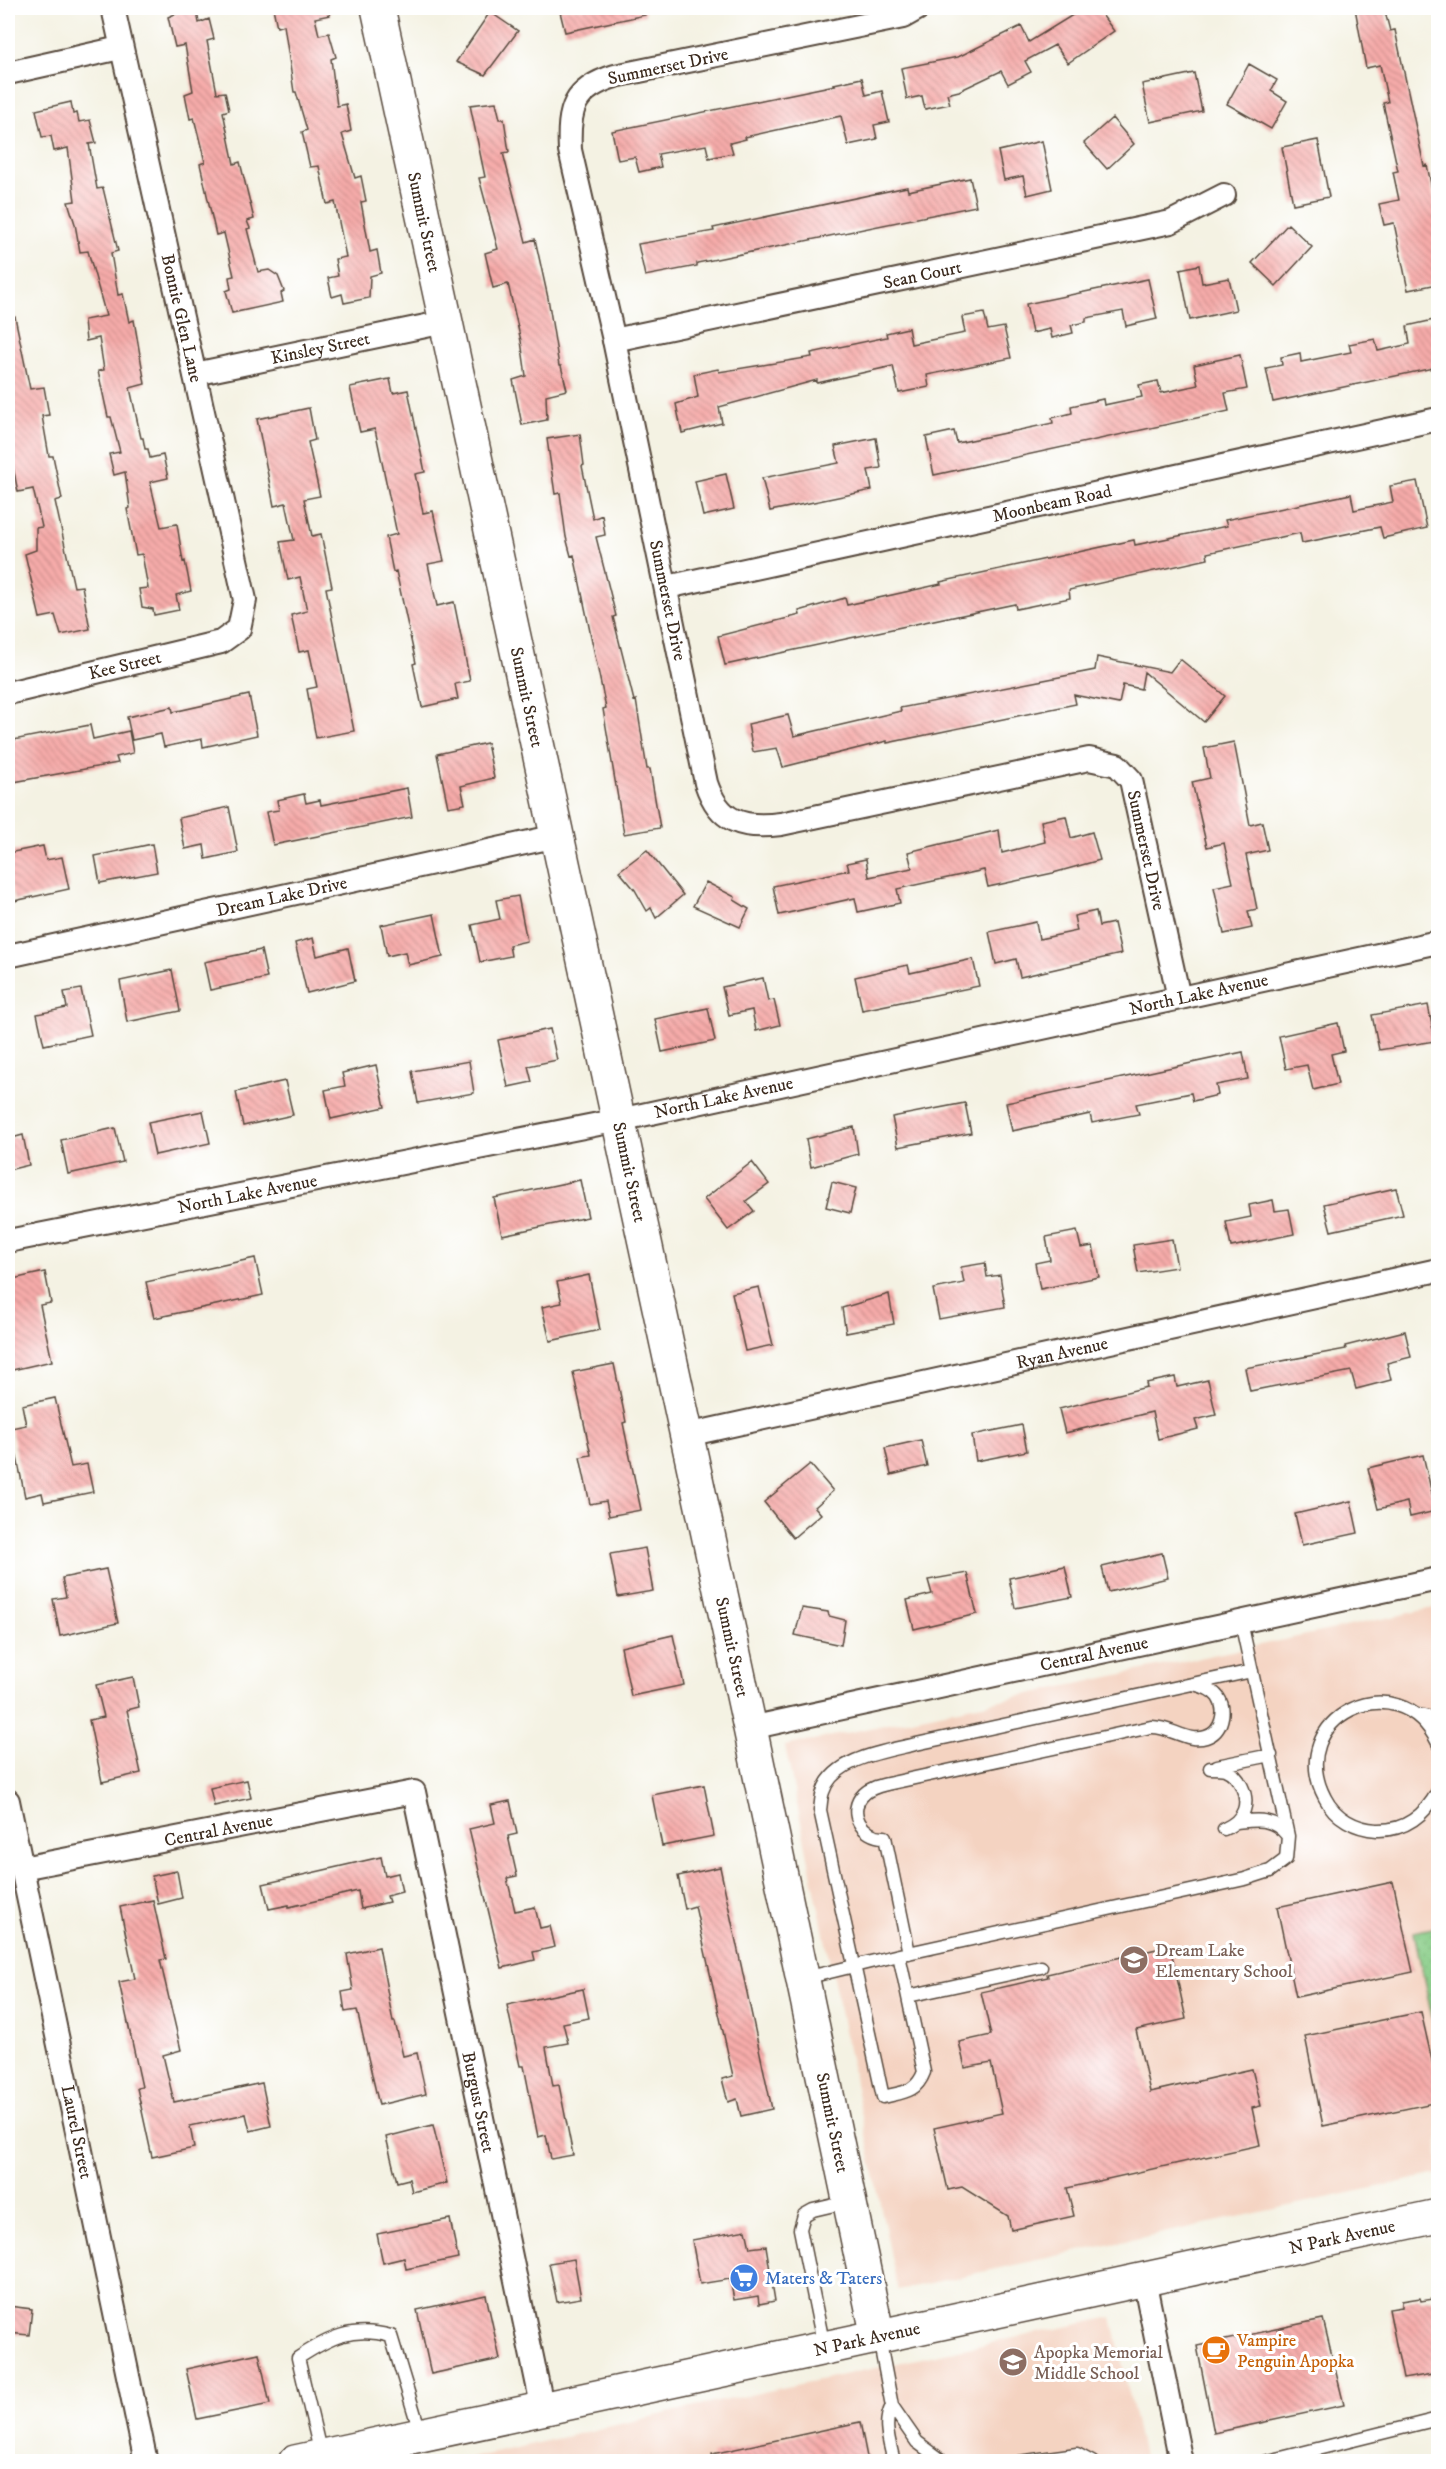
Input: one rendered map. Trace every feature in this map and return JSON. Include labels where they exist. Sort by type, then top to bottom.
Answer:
[{"type":"street","name":"Bonnie Glen Lane","points":[[113,8],[120,48],[245,600],[240,629]]},
{"type":"street","name":"Summit Street","points":[[378,8],[750,1728],[878,2337]]},
{"type":"street","name":"Summerset Drive","points":[[920,8],[903,17],[615,76],[592,84],[572,109],[570,150],[667,587],[705,783],[717,807],[734,821],[756,826],[781,824],[1089,759],[1117,765],[1131,780],[1179,998]]},
{"type":"street","points":[[8,73],[120,48]]},
{"type":"street","name":"Sean Court","points":[[614,340],[1171,222],[1224,195]]},
{"type":"street","name":"Kinsley Street","points":[[195,374],[445,322]]},
{"type":"street","name":"Moonbeam Road","points":[[667,587],[1438,419]]},
{"type":"street","name":"Kee Street","points":[[8,691],[221,642],[240,629]]},
{"type":"street","name":"Dream Lake Drive","points":[[8,956],[557,836]]},
{"type":"street","name":"North Lake Avenue","points":[[8,1241],[618,1120],[1438,942]]},
{"type":"street","name":"Ryan Avenue","points":[[687,1435],[1438,1270]]},
{"type":"street","name":"Central Avenue","points":[[750,1728],[1438,1579]]},
{"type":"street","name":"Central Avenue","points":[[22,1868],[414,1792]]},
{"type":"street","name":"Burgust Street","points":[[414,1792],[543,2410]]},
{"type":"street","name":"Laurel Street","points":[[8,1801],[146,2462]]},
{"type":"street","name":"N Park Avenue","points":[[308,2459],[1438,2216]]},
{"type":"street","points":[[1144,2278],[1181,2462]]},
{"type":"lane","points":[[803,1979],[904,1954],[1245,1879],[1270,1871],[1286,1858],[1288,1836],[1241,1622]]},
{"type":"lane","points":[[1193,1683],[1208,1688],[1218,1697],[1223,1711],[1221,1723],[1214,1732],[1206,1737],[1185,1736],[1162,1726],[1151,1727],[874,1788],[864,1794],[857,1805],[856,1814],[866,1833],[875,1838],[885,1837],[898,1899],[908,1996],[924,2072],[919,2085],[907,2091],[883,2097],[820,1810],[823,1790],[842,1767],[867,1756],[896,1749],[1193,1683],[1252,1671]]},
{"type":"lane","points":[[1438,1719],[1418,1715],[1400,1705],[1380,1702],[1360,1705],[1342,1714],[1328,1728],[1318,1747],[1315,1767],[1318,1787],[1329,1806],[1345,1821],[1366,1830],[1388,1830],[1409,1824],[1426,1811],[1438,1797]]},
{"type":"lane","points":[[1418,1715],[1432,1730],[1438,1743]]},
{"type":"lane","points":[[1237,1822],[1245,1809],[1245,1793],[1238,1779],[1226,1770],[1210,1768],[1270,1755]]},
{"type":"lane","points":[[1426,1811],[1438,1791]]},
{"type":"lane","points":[[1224,1829],[1237,1822],[1262,1819],[1279,1824],[1288,1836]]},
{"type":"lane","points":[[908,1996],[1041,1967]]},
{"type":"lane","points":[[825,2348],[800,2229],[804,2215],[813,2210],[850,2202]]},
{"type":"lane","points":[[308,2459],[298,2358],[319,2344],[342,2335],[369,2330],[391,2336],[421,2436]]},
{"type":"lane","points":[[878,2337],[892,2406],[917,2442],[944,2462]]},
{"type":"lane","points":[[892,2406],[887,2415],[887,2431],[894,2462]]},
{"type":"lane","points":[[1265,2462],[1438,2419]]},
{"type":"lane","points":[[1019,2462],[1077,2454],[1092,2462]]},
{"type":"shaded area","name":"Dream Lake Elementary School","points":[[1438,1607],[1438,2174],[898,2290],[785,1746]]},
{"type":"shaded area","name":"Apopka Memorial Middle School","points":[[1112,2317],[1144,2461],[455,2462],[694,2407]]},
{"type":"green space","points":[[1438,1927],[1438,2046],[1414,1932]]},
{"type":"building","points":[[273,8],[329,8],[330,15],[315,18],[319,35],[329,33],[336,57],[331,59],[337,106],[346,104],[351,131],[342,134],[355,178],[361,176],[366,201],[361,202],[370,252],[377,250],[381,273],[370,276],[369,298],[344,303],[342,294],[332,297],[328,278],[338,276],[335,259],[346,257],[335,202],[327,204],[319,166],[310,167],[302,132],[307,130],[296,92],[294,92],[284,25],[277,27]]},
{"type":"building","points":[[559,8],[645,8],[645,15],[565,32]]},
{"type":"building","points":[[1084,8],[1097,8],[1114,31],[1068,63],[1055,45],[1025,61],[1031,72],[1008,84],[1001,71],[959,91],[947,94],[950,104],[925,109],[922,96],[907,99],[901,68],[958,57],[1021,26],[1029,42]]},
{"type":"building","points":[[1355,8],[1384,8],[1390,31],[1395,30],[1424,166],[1427,165],[1438,217],[1438,284],[1408,290],[1394,223],[1384,225],[1379,204],[1399,200],[1393,172],[1398,171],[1383,103],[1388,102],[1380,65],[1366,68]]},
{"type":"building","points":[[182,11],[197,12],[199,23],[209,19],[214,39],[207,41],[217,93],[225,92],[229,110],[223,112],[234,164],[240,162],[254,219],[247,221],[250,228],[247,229],[258,272],[269,270],[278,276],[284,291],[281,293],[283,302],[232,313],[226,291],[231,289],[229,277],[234,276],[224,233],[216,235],[200,164],[205,162],[194,118],[190,119],[185,94],[193,91],[185,45],[175,47],[168,17]]},
{"type":"building","points":[[490,12],[518,31],[485,75],[456,62]]},
{"type":"building","points":[[1249,64],[1277,80],[1271,91],[1287,101],[1271,129],[1227,104]]},
{"type":"building","points":[[1194,73],[1202,111],[1150,122],[1142,84]]},
{"type":"building","points":[[862,78],[866,95],[882,91],[889,122],[874,125],[877,139],[848,145],[841,116],[745,137],[746,139],[730,143],[733,153],[709,158],[706,145],[658,154],[661,167],[639,172],[635,157],[618,160],[612,131]]},
{"type":"building","points":[[71,102],[73,114],[77,113],[79,122],[90,120],[96,143],[89,144],[97,189],[103,188],[118,251],[111,253],[118,295],[123,294],[129,322],[134,320],[145,384],[130,388],[145,449],[148,449],[150,458],[163,455],[168,478],[150,482],[161,527],[177,524],[183,562],[185,561],[191,591],[176,595],[179,610],[154,615],[153,609],[142,607],[139,589],[148,588],[142,554],[136,555],[127,509],[130,508],[125,472],[114,475],[109,454],[120,452],[111,417],[108,417],[98,371],[104,370],[99,338],[86,341],[84,320],[106,316],[88,251],[80,252],[68,202],[75,201],[68,148],[54,151],[51,136],[42,137],[36,110]]},
{"type":"building","points":[[496,102],[500,119],[504,119],[509,152],[503,153],[526,242],[535,239],[548,298],[559,366],[561,366],[567,390],[546,395],[547,420],[522,425],[513,380],[526,376],[521,341],[508,284],[493,288],[485,253],[498,249],[479,178],[485,177],[470,105]]},
{"type":"building","points":[[1112,118],[1134,144],[1107,169],[1084,143]]},
{"type":"building","points":[[1318,140],[1329,197],[1293,204],[1282,147]]},
{"type":"building","points":[[1042,141],[1052,189],[1027,195],[1023,176],[1004,180],[998,151]]},
{"type":"building","points":[[970,178],[976,206],[697,263],[697,266],[645,276],[638,244],[714,231],[713,228],[907,187],[908,191]]},
{"type":"building","points":[[1288,224],[1312,247],[1276,286],[1252,263]]},
{"type":"building","points":[[1199,265],[1202,283],[1229,278],[1236,310],[1190,320],[1180,269]]},
{"type":"building","points":[[1148,279],[1157,319],[1126,326],[1123,311],[1086,318],[1086,322],[1071,325],[1073,333],[1052,338],[1050,329],[1032,333],[1026,304]]},
{"type":"building","points":[[984,313],[988,330],[1004,327],[1011,358],[927,375],[929,387],[899,393],[893,366],[817,383],[817,380],[719,407],[722,423],[682,433],[676,404],[698,397],[694,374],[812,357],[811,353],[887,337],[886,333],[908,328],[911,344],[965,333],[962,317]]},
{"type":"building","points":[[15,317],[30,389],[44,387],[49,415],[42,416],[49,456],[53,456],[62,499],[55,501],[74,587],[82,586],[90,629],[61,635],[55,615],[40,618],[25,554],[36,550],[36,528],[42,527],[33,489],[18,492],[8,442],[8,412],[11,412],[8,390],[8,318]]},
{"type":"building","points":[[1438,319],[1438,367],[1273,402],[1266,368],[1282,365],[1281,357],[1300,353],[1301,362],[1351,352],[1349,344],[1375,339],[1378,351],[1410,344],[1407,326]]},
{"type":"building","points":[[1240,355],[1247,389],[1225,393],[1229,411],[934,475],[926,437],[954,431],[957,443],[1053,423],[1052,418],[1072,413],[1071,406],[1103,399],[1104,405],[1142,397],[1139,385],[1158,381],[1161,393],[1198,385],[1194,365]]},
{"type":"building","points":[[390,379],[393,393],[408,390],[425,472],[415,474],[423,513],[433,511],[444,561],[428,564],[437,606],[454,602],[470,681],[455,684],[458,699],[422,707],[413,664],[416,663],[396,571],[393,572],[386,537],[397,534],[375,429],[360,432],[350,387]]},
{"type":"building","points":[[309,408],[315,440],[308,442],[320,496],[304,499],[312,536],[321,534],[332,587],[326,588],[354,731],[316,738],[307,689],[317,687],[309,650],[299,652],[291,615],[307,611],[300,577],[288,580],[280,542],[294,540],[286,503],[274,506],[257,419]]},
{"type":"building","points":[[580,434],[584,465],[582,466],[593,519],[602,515],[605,535],[596,537],[616,616],[613,617],[634,701],[636,700],[647,769],[650,769],[660,828],[624,834],[603,709],[606,708],[574,555],[571,556],[566,537],[560,493],[555,494],[547,439]]},
{"type":"building","points":[[876,438],[881,468],[868,470],[872,490],[770,511],[762,478],[839,463],[835,446]]},
{"type":"building","points":[[726,474],[734,509],[703,516],[695,481]]},
{"type":"building","points":[[1417,481],[1427,528],[1383,538],[1380,527],[1302,543],[1300,533],[1207,553],[1208,559],[1069,590],[1070,598],[1016,609],[1015,604],[948,617],[725,665],[718,636],[800,615],[799,611],[845,598],[847,605],[941,584],[940,582],[1134,540],[1135,545],[1227,526],[1225,520],[1351,494],[1354,510],[1393,502],[1390,486]]},
{"type":"building","points":[[1097,657],[1170,672],[1180,659],[1225,696],[1204,722],[1144,672],[1141,689],[1123,685],[1119,704],[1074,695],[1076,704],[887,743],[887,741],[783,767],[777,748],[753,752],[748,724],[788,715],[794,736],[901,711],[900,708],[1095,670]]},
{"type":"building","points":[[249,695],[257,735],[203,747],[202,739],[164,747],[161,734],[132,740],[127,717],[172,707],[173,712]]},
{"type":"building","points":[[90,725],[93,739],[129,731],[133,753],[116,757],[118,763],[8,783],[8,741]]},
{"type":"building","points":[[1234,742],[1250,825],[1262,822],[1268,850],[1246,855],[1257,909],[1248,911],[1252,928],[1224,934],[1214,887],[1233,883],[1224,843],[1207,847],[1192,782],[1210,778],[1204,748]]},
{"type":"building","points":[[487,743],[494,778],[461,786],[465,804],[448,807],[437,754]]},
{"type":"building","points":[[407,788],[412,817],[273,845],[266,812],[279,810],[277,800],[304,794],[306,803],[320,800],[321,805]]},
{"type":"building","points":[[229,807],[238,852],[206,859],[204,845],[185,849],[179,818]]},
{"type":"building","points":[[1066,816],[1071,838],[1092,832],[1100,860],[988,887],[984,870],[897,889],[900,903],[858,912],[855,898],[779,915],[773,886],[849,870],[847,863],[866,859],[869,877],[912,868],[908,852],[999,830],[1002,853],[1045,842],[1041,821]]},
{"type":"building","points":[[152,844],[157,872],[100,883],[95,856]]},
{"type":"building","points":[[43,846],[46,860],[62,857],[69,889],[14,901],[8,871],[8,853]]},
{"type":"building","points":[[647,850],[683,895],[656,918],[651,908],[647,911],[635,890],[619,871]]},
{"type":"building","points":[[706,882],[735,897],[734,900],[749,909],[740,927],[693,906]]},
{"type":"building","points":[[518,896],[527,941],[509,945],[511,956],[480,962],[472,925],[500,919],[496,900]]},
{"type":"building","points":[[1096,911],[1099,926],[1114,923],[1121,954],[1020,977],[1016,959],[996,964],[989,932],[1036,922],[1039,939],[1077,931],[1074,916]]},
{"type":"building","points":[[434,914],[443,957],[408,965],[405,952],[387,956],[381,925]]},
{"type":"building","points":[[313,938],[317,956],[348,948],[355,981],[307,993],[295,943]]},
{"type":"building","points":[[261,950],[267,978],[210,990],[204,962]]},
{"type":"building","points":[[973,959],[979,986],[862,1010],[855,977],[908,965],[910,973]]},
{"type":"building","points":[[172,970],[180,1011],[127,1022],[120,981]]},
{"type":"building","points":[[763,978],[768,1001],[774,1000],[780,1025],[756,1031],[752,1010],[729,1015],[722,987]]},
{"type":"building","points":[[81,989],[91,1035],[44,1045],[37,1014],[67,1008],[64,992]]},
{"type":"building","points":[[1428,1005],[1435,1041],[1379,1050],[1372,1015]]},
{"type":"building","points":[[708,1008],[715,1041],[662,1052],[655,1019]]},
{"type":"building","points":[[1338,1023],[1344,1051],[1331,1054],[1338,1084],[1313,1090],[1307,1065],[1286,1069],[1279,1036]]},
{"type":"building","points":[[550,1029],[557,1060],[528,1066],[532,1082],[508,1087],[498,1040]]},
{"type":"building","points":[[1243,1052],[1248,1079],[1216,1085],[1218,1095],[1193,1101],[1191,1093],[1136,1104],[1139,1114],[1092,1123],[1090,1114],[1012,1131],[1006,1103]]},
{"type":"building","points":[[469,1061],[474,1093],[418,1103],[412,1071]]},
{"type":"building","points":[[376,1065],[385,1107],[331,1119],[325,1090],[345,1086],[342,1073]]},
{"type":"building","points":[[285,1081],[293,1115],[243,1126],[236,1092]]},
{"type":"building","points":[[965,1103],[971,1133],[898,1147],[892,1117]]},
{"type":"building","points":[[203,1111],[210,1143],[155,1155],[148,1122]]},
{"type":"building","points":[[854,1127],[858,1154],[811,1167],[806,1139]]},
{"type":"building","points":[[115,1128],[123,1162],[68,1174],[61,1140]]},
{"type":"building","points":[[23,1135],[29,1165],[8,1170],[8,1139]]},
{"type":"building","points":[[752,1162],[769,1184],[746,1201],[754,1211],[728,1230],[704,1199]]},
{"type":"building","points":[[580,1180],[588,1217],[502,1235],[494,1198]]},
{"type":"building","points":[[832,1182],[856,1188],[850,1213],[826,1207]]},
{"type":"building","points":[[1396,1188],[1403,1215],[1331,1231],[1324,1204]]},
{"type":"building","points":[[1273,1200],[1275,1211],[1289,1209],[1294,1234],[1231,1247],[1226,1222],[1251,1217],[1249,1205]]},
{"type":"building","points":[[1077,1231],[1081,1248],[1093,1246],[1099,1277],[1040,1289],[1035,1263],[1050,1260],[1046,1237]]},
{"type":"building","points":[[1172,1239],[1177,1267],[1138,1273],[1133,1245]]},
{"type":"building","points":[[255,1258],[263,1295],[154,1318],[146,1282]]},
{"type":"building","points":[[985,1263],[987,1277],[1000,1275],[1005,1307],[939,1319],[933,1289],[964,1283],[961,1267]]},
{"type":"building","points":[[45,1272],[51,1303],[40,1305],[52,1361],[8,1371],[8,1280]]},
{"type":"building","points":[[589,1275],[600,1330],[550,1341],[542,1307],[562,1303],[557,1282]]},
{"type":"building","points":[[759,1287],[773,1345],[745,1351],[732,1293]]},
{"type":"building","points":[[889,1294],[894,1324],[846,1333],[842,1308]]},
{"type":"building","points":[[1405,1331],[1411,1357],[1387,1363],[1391,1380],[1356,1389],[1351,1371],[1250,1391],[1245,1368],[1346,1349],[1345,1346]]},
{"type":"building","points":[[614,1364],[626,1422],[623,1423],[641,1510],[609,1516],[606,1501],[590,1504],[580,1457],[591,1455],[573,1372]]},
{"type":"building","points":[[1175,1377],[1177,1387],[1208,1380],[1216,1415],[1195,1420],[1198,1429],[1158,1439],[1152,1412],[1065,1433],[1059,1409],[1147,1387],[1146,1383]]},
{"type":"building","points":[[55,1398],[71,1467],[87,1464],[93,1492],[44,1502],[42,1493],[25,1497],[11,1428],[26,1425],[22,1405]]},
{"type":"building","points":[[1022,1425],[1027,1451],[976,1461],[972,1435]]},
{"type":"building","points":[[921,1440],[927,1466],[891,1475],[885,1448]]},
{"type":"building","points":[[1423,1455],[1436,1511],[1410,1517],[1407,1502],[1378,1509],[1368,1468]]},
{"type":"building","points":[[810,1464],[833,1491],[815,1507],[821,1514],[793,1538],[764,1502]]},
{"type":"building","points":[[1351,1501],[1358,1533],[1302,1545],[1295,1514]]},
{"type":"building","points":[[645,1548],[653,1591],[618,1597],[610,1554]]},
{"type":"building","points":[[1162,1553],[1168,1578],[1108,1592],[1102,1567]]},
{"type":"building","points":[[1065,1566],[1072,1597],[1015,1608],[1009,1578]]},
{"type":"building","points":[[106,1569],[118,1623],[60,1636],[53,1599],[66,1597],[62,1578]]},
{"type":"building","points":[[967,1573],[977,1614],[914,1629],[907,1600],[932,1594],[928,1580]]},
{"type":"building","points":[[802,1608],[828,1612],[829,1616],[845,1620],[841,1645],[795,1635]]},
{"type":"building","points":[[673,1635],[684,1685],[631,1696],[621,1647]]},
{"type":"building","points":[[133,1677],[139,1707],[127,1710],[141,1773],[102,1782],[89,1720],[104,1717],[96,1685]]},
{"type":"building","points":[[247,1780],[251,1798],[214,1806],[210,1788]]},
{"type":"building","points":[[704,1785],[714,1836],[662,1846],[652,1795]]},
{"type":"building","points":[[510,1801],[517,1834],[508,1836],[517,1876],[507,1878],[515,1911],[535,1907],[540,1928],[550,1926],[555,1947],[533,1952],[535,1960],[502,1968],[469,1829],[495,1823],[491,1805]]},
{"type":"building","points":[[381,1857],[385,1876],[398,1873],[402,1892],[387,1896],[389,1902],[361,1909],[358,1891],[289,1907],[289,1905],[269,1909],[263,1884]]},
{"type":"building","points":[[720,1867],[772,2109],[741,2116],[737,2099],[728,2102],[722,2079],[733,2076],[695,1906],[685,1909],[678,1876]]},
{"type":"building","points":[[177,1871],[182,1898],[158,1904],[152,1876]]},
{"type":"building","points":[[1393,1882],[1413,1972],[1296,1997],[1277,1907]]},
{"type":"building","points":[[153,1900],[166,1959],[160,1960],[181,2050],[163,2055],[174,2102],[262,2083],[271,2126],[250,2131],[246,2114],[190,2126],[194,2148],[152,2157],[137,2088],[142,2087],[119,1982],[135,1979],[120,1907]]},
{"type":"building","points":[[1170,1946],[1186,2019],[1136,2030],[1150,2092],[1252,2069],[1261,2106],[1252,2108],[1260,2145],[1067,2188],[1074,2216],[1011,2230],[1008,2216],[962,2187],[948,2190],[934,2128],[1002,2113],[991,2063],[965,2068],[959,2042],[991,2035],[981,1992],[1048,1977],[1047,1974]]},
{"type":"building","points":[[379,1947],[393,2022],[395,2022],[403,2056],[417,2053],[426,2094],[379,2105],[357,2010],[345,2012],[342,1992],[353,1990],[347,1954]]},
{"type":"building","points":[[583,1989],[589,2018],[563,2023],[568,2043],[546,2047],[553,2086],[559,2085],[573,2155],[551,2159],[546,2135],[538,2137],[524,2066],[520,2066],[507,2005]]},
{"type":"building","points":[[1421,2012],[1438,2087],[1438,2102],[1323,2126],[1305,2036]]},
{"type":"building","points":[[433,2125],[447,2183],[412,2192],[409,2179],[397,2182],[386,2137]]},
{"type":"building","points":[[450,2219],[458,2258],[406,2269],[404,2258],[383,2263],[377,2234]]},
{"type":"building","points":[[746,2230],[750,2248],[766,2246],[775,2301],[759,2304],[758,2296],[734,2300],[730,2279],[700,2284],[692,2240]]},
{"type":"building","points":[[574,2259],[581,2298],[557,2302],[549,2263]]},
{"type":"building","points":[[486,2295],[500,2359],[431,2374],[417,2310]]},
{"type":"building","points":[[1420,2298],[1421,2301],[1433,2299],[1438,2325],[1438,2373],[1403,2379],[1389,2309],[1402,2307],[1402,2301]]},
{"type":"building","points":[[8,2306],[32,2309],[29,2335],[8,2333]]},
{"type":"building","points":[[1323,2319],[1344,2405],[1214,2433],[1197,2346]]},
{"type":"building","points":[[259,2353],[270,2404],[197,2419],[186,2369]]},
{"type":"building","points":[[860,2422],[868,2462],[713,2462],[712,2454]]},
{"type":"place","name":"Dream Lake Elementary School","points":[[1134,1960]]},
{"type":"place","name":"Maters & Taters","points":[[744,2278]]},
{"type":"place","name":"Vampire Penguin Apopka","points":[[1216,2350]]},
{"type":"place","name":"Apopka Memorial Middle School","points":[[1013,2362]]}]
